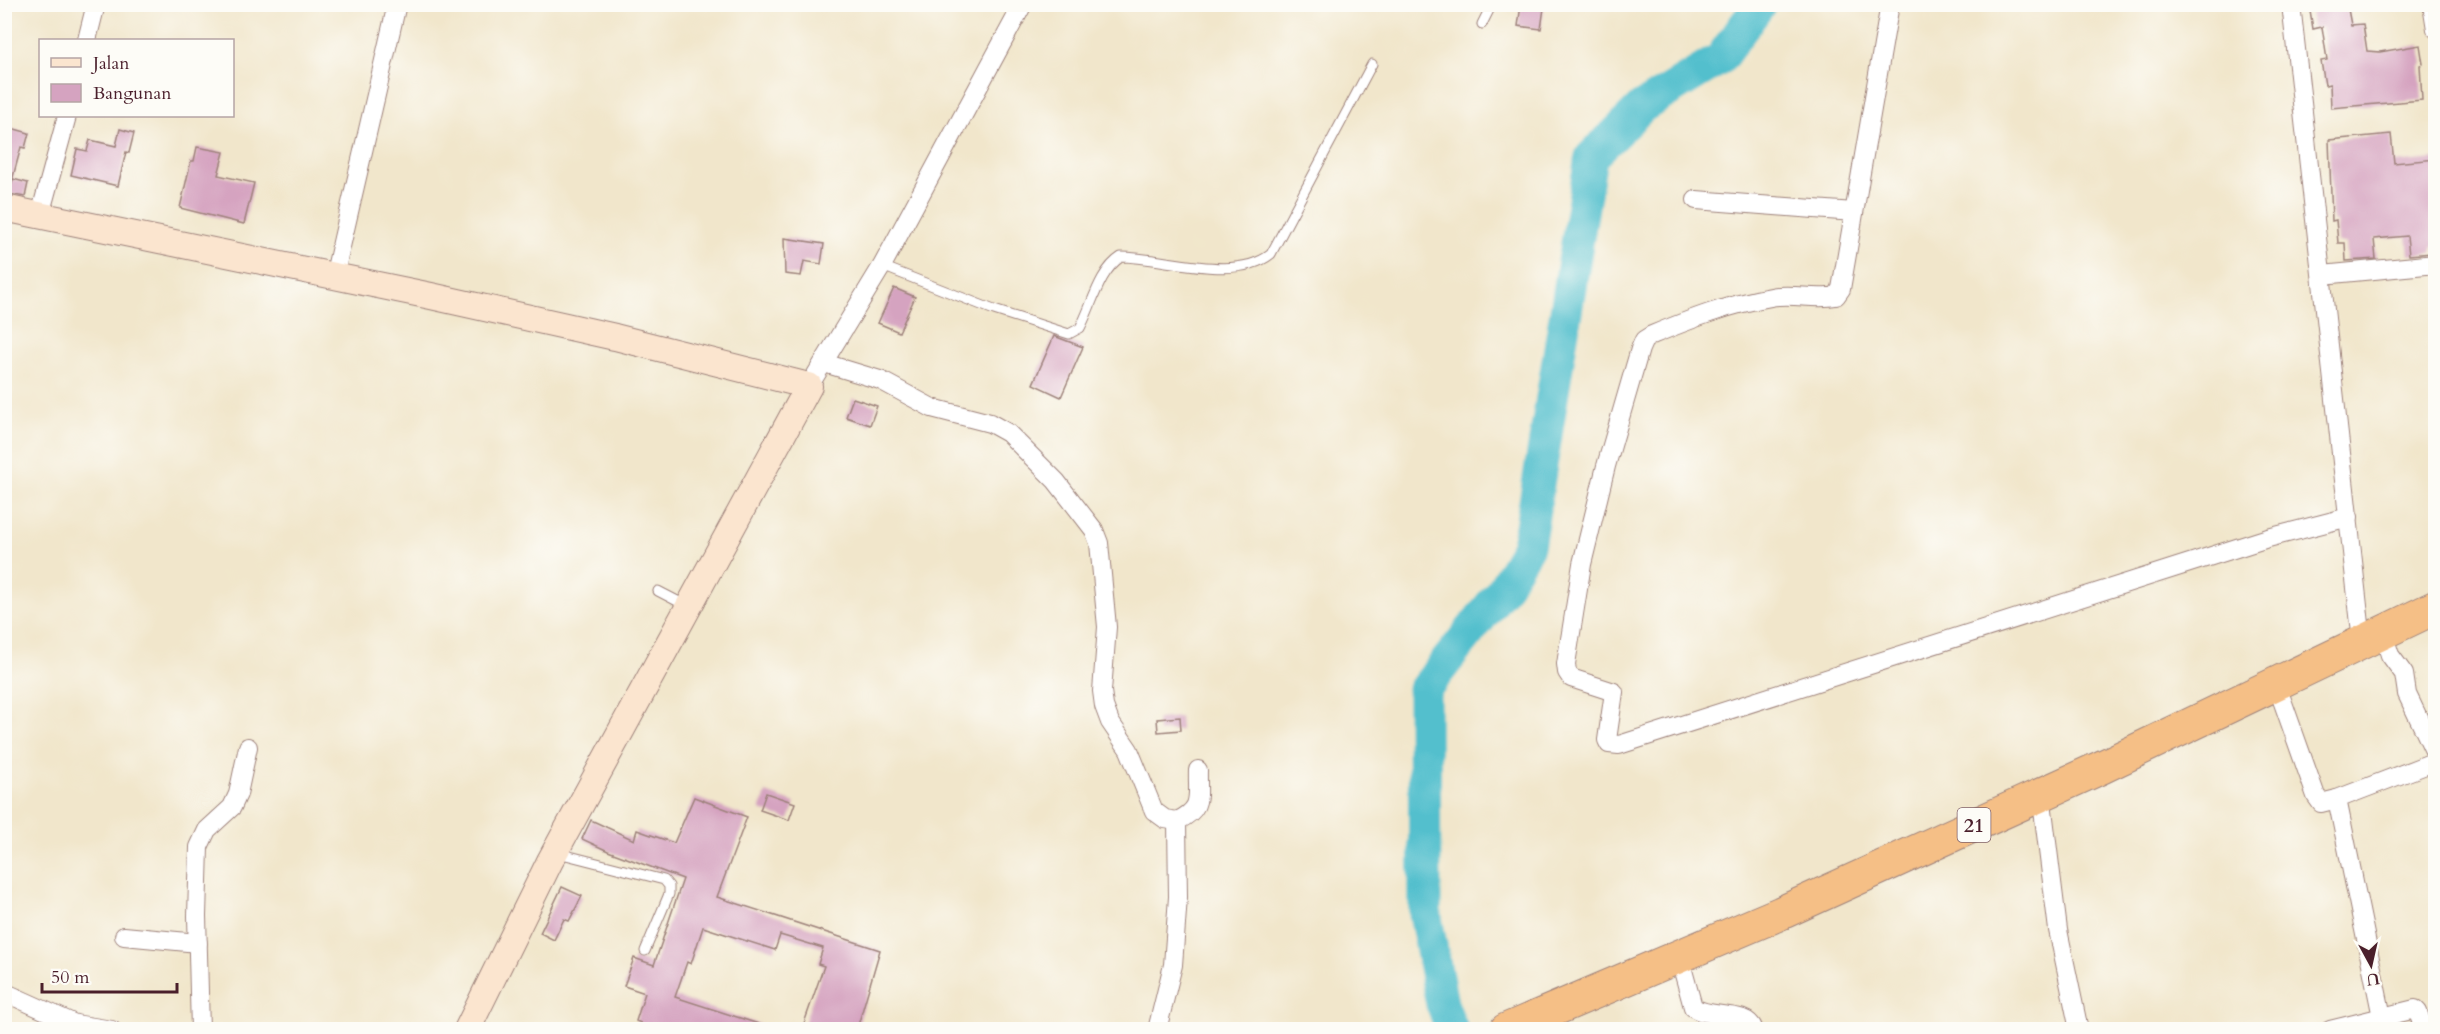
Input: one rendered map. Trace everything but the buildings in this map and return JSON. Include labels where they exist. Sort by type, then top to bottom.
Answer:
[{"type":"highway","name":"21","points":[[1506,1029],[1782,913],[2436,608]]},
{"type":"street","points":[[87,39],[96,4]]},
{"type":"street","points":[[334,277],[397,4]]},
{"type":"street","points":[[467,1029],[555,853],[658,667],[687,606],[809,386],[882,266],[1023,4]]},
{"type":"street","points":[[1890,4],[1841,289],[1836,296],[1826,298],[1774,296],[1738,304],[1652,335],[1644,340],[1640,349],[1606,466],[1582,564],[1566,664],[1571,678],[1614,692],[1607,740],[1609,744],[1619,745],[2268,538],[2349,517]]},
{"type":"street","points":[[2291,4],[2349,517],[2372,637],[2390,655],[2404,674],[2407,694],[2436,754]]},
{"type":"street","points":[[2432,4],[2436,29]]},
{"type":"street","points":[[40,215],[67,117]]},
{"type":"street","points":[[1696,200],[1854,212]]},
{"type":"street","points":[[4,208],[615,337],[809,386]]},
{"type":"street","points":[[2322,275],[2436,264]]},
{"type":"street","points":[[824,363],[880,380],[932,408],[990,423],[1008,433],[1056,481],[1094,530],[1099,543],[1107,627],[1102,691],[1104,706],[1110,722],[1129,750],[1154,811],[1165,819],[1177,821],[1191,814],[1197,806],[1198,770]]},
{"type":"street","points":[[2276,683],[2316,796],[2321,803],[2436,762]]},
{"type":"street","points":[[200,1029],[198,847],[207,830],[232,807],[238,794],[248,747]]},
{"type":"street","points":[[2041,794],[2058,930],[2079,1029]]},
{"type":"street","points":[[2337,799],[2382,1017]]},
{"type":"street","points":[[1157,1029],[1173,965],[1178,897],[1177,821]]},
{"type":"street","points":[[124,936],[198,943]]},
{"type":"street","points":[[1679,956],[1693,1007],[1711,1015],[1746,1019],[1754,1029]]},
{"type":"street","points":[[4,992],[75,1027],[112,1029]]},
{"type":"street","points":[[2330,1029],[2415,1009],[2424,1029]]},
{"type":"lane","points":[[1482,24],[1492,4]]},
{"type":"lane","points":[[882,266],[993,310],[1069,334],[1080,328],[1106,271],[1113,262],[1121,257],[1235,268],[1262,262],[1271,254],[1372,64]]},
{"type":"lane","points":[[658,591],[687,606]]},
{"type":"lane","points":[[555,853],[664,880],[669,886],[669,894],[645,951]]},
{"type":"waterway","points":[[1452,1030],[1442,1004],[1425,913],[1424,690],[1503,589],[1528,546],[1591,157],[1642,107],[1720,59],[1760,4]]}]
